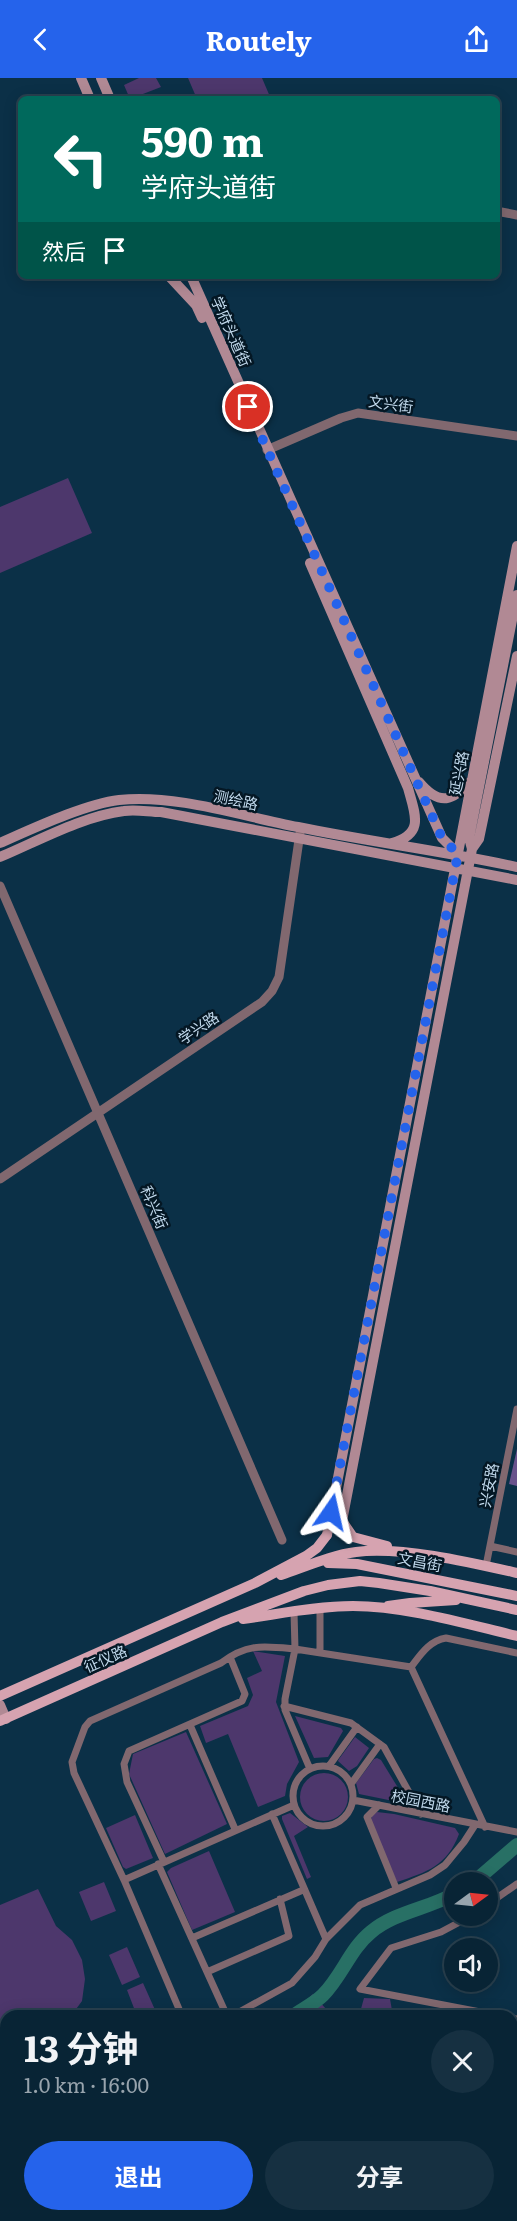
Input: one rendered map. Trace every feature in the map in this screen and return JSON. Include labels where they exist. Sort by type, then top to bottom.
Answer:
[{"type":"main road","points":[[81,78],[89,96]]},
{"type":"main road","points":[[101,78],[109,96]]},
{"type":"main road","name":"学府头道街","points":[[172,279],[196,305],[405,781],[414,813],[414,830],[404,840],[392,843]]},
{"type":"main road","name":"学府头道街","points":[[192,279],[442,838],[458,854]]},
{"type":"main road","name":"延兴路","points":[[255,1583],[306,1556],[317,1548],[327,1535],[517,546]]},
{"type":"main road","points":[[472,853],[469,838],[517,595]]},
{"type":"main road","points":[[473,1564],[439,1554],[359,1540],[348,1532],[342,1521],[450,956],[472,853],[479,839],[513,703],[517,656]]},
{"type":"main road","points":[[412,772],[427,791],[443,798],[454,797],[472,780]]},
{"type":"main road","name":"测绘路","points":[[0,843],[100,804],[157,799],[517,880]]},
{"type":"main road","name":"测绘路","points":[[0,857],[81,823],[109,813],[127,810],[161,812],[458,854],[472,853],[517,867]]},
{"type":"main road","points":[[0,1696],[255,1583],[342,1555],[365,1551],[394,1551],[517,1573]]},
{"type":"main road","name":"文昌街","points":[[317,1563],[357,1564],[517,1596]]},
{"type":"main road","name":"文昌街","points":[[222,1622],[304,1591],[344,1582],[379,1583],[517,1610]]},
{"type":"main road","points":[[381,1608],[410,1603],[466,1599]]},
{"type":"main road","points":[[222,1622],[320,1608],[353,1606],[381,1608],[517,1636]]},
{"type":"main road","name":"征仪路","points":[[3,1720],[222,1622]]},
{"type":"main road","points":[[0,1705],[3,1720]]},
{"type":"street","points":[[500,212],[517,215]]},
{"type":"street","name":"文兴街","points":[[267,450],[358,413],[517,436]]},
{"type":"street","name":"学兴路","points":[[0,1179],[262,1002],[272,991],[279,978],[300,833]]},
{"type":"street","name":"科兴街","points":[[0,886],[282,1540]]},
{"type":"street","name":"兴安路","points":[[486,1566],[517,1409]]},
{"type":"street","points":[[490,1546],[517,1552]]},
{"type":"street","points":[[320,1608],[320,1652]]},
{"type":"street","points":[[294,1612],[295,1649],[284,1706],[310,1769]]},
{"type":"street","points":[[411,1667],[430,1644],[446,1638],[517,1653]]},
{"type":"street","points":[[179,2010],[124,1880],[74,1773],[72,1762],[85,1727],[90,1721],[221,1663],[235,1652],[251,1647],[320,1652],[411,1667]]},
{"type":"street","points":[[223,2010],[127,1782],[124,1764],[129,1751],[242,1701],[245,1694],[230,1657]]},
{"type":"street","points":[[411,1667],[485,1827]]},
{"type":"street","points":[[284,1706],[351,1723],[384,1747],[421,1814]]},
{"type":"street","points":[[190,1725],[235,1829]]},
{"type":"street","points":[[329,1766],[357,1727]]},
{"type":"street","points":[[351,1784],[380,1744]]},
{"type":"street","points":[[329,1766],[340,1771],[351,1784],[353,1800],[350,1810],[343,1818],[325,1826],[315,1825],[306,1821],[299,1814],[294,1805],[294,1788],[303,1774],[310,1769],[329,1766]]},
{"type":"street","name":"校园西路","points":[[353,1800],[517,1832]]},
{"type":"street","points":[[124,1880],[235,1829],[294,1805]]},
{"type":"street","points":[[379,1805],[367,1817],[396,1888]]},
{"type":"street","points":[[272,1814],[326,1939]]},
{"type":"street","points":[[243,2010],[292,1983],[315,1957],[326,1939],[360,1905],[430,1875],[445,1864],[475,1825]]},
{"type":"street","points":[[498,1897],[517,1884]]},
{"type":"street","points":[[192,1938],[303,1890]]},
{"type":"street","points":[[207,1972],[289,1936],[280,1899]]},
{"type":"street","points":[[452,1926],[441,1932],[391,1948],[360,1989],[470,2010]]},
{"type":"shaded area","points":[[139,78],[156,78],[161,87],[138,96],[129,96],[124,85]]},
{"type":"shaded area","points":[[188,78],[262,78],[270,96],[196,96]]},
{"type":"shaded area","points":[[68,478],[92,533],[0,573],[0,507]]},
{"type":"shaded area","points":[[517,1449],[517,1486],[509,1484]]},
{"type":"shaded area","points":[[253,1651],[285,1656],[276,1702],[299,1762],[287,1784],[285,1796],[258,1807],[228,1734],[206,1743],[200,1726],[248,1706],[253,1695],[247,1678],[262,1671]]},
{"type":"shaded area","points":[[295,1716],[341,1728],[343,1731],[328,1757],[314,1758]]},
{"type":"shaded area","points":[[186,1732],[227,1824],[165,1854],[129,1774],[133,1754]]},
{"type":"shaded area","points":[[355,1737],[369,1748],[357,1766],[349,1771],[338,1761]]},
{"type":"shaded area","points":[[377,1758],[381,1760],[408,1804],[359,1794],[356,1783]]},
{"type":"shaded area","points":[[324,1773],[341,1780],[348,1797],[341,1814],[324,1821],[307,1814],[300,1797],[307,1780]]},
{"type":"shaded area","points":[[377,1812],[455,1828],[459,1834],[442,1861],[427,1871],[397,1882],[370,1822],[372,1816]]},
{"type":"shaded area","points":[[290,1813],[308,1827],[294,1836],[311,1877],[307,1879],[282,1819],[282,1816]]},
{"type":"shaded area","points":[[135,1815],[153,1858],[126,1869],[123,1867],[106,1828]]},
{"type":"shaded area","points":[[209,1851],[235,1912],[192,1930],[167,1872]]},
{"type":"shaded area","points":[[104,1882],[116,1911],[91,1921],[79,1892]]},
{"type":"shaded area","points":[[38,1889],[56,1926],[72,1940],[82,1960],[85,1979],[82,2001],[75,2010],[0,2010],[0,1905]]},
{"type":"shaded area","points":[[127,1947],[140,1977],[122,1985],[109,1955]]},
{"type":"shaded area","points":[[143,1983],[155,2010],[135,2010],[127,1990]]},
{"type":"shaded area","points":[[313,1994],[327,2010],[296,2010]]},
{"type":"shaded area","points":[[364,1998],[390,1999],[392,2010],[361,2010]]},
{"type":"waterway","points":[[486,1872],[517,1845]]},
{"type":"waterway","points":[[302,2010],[330,1988],[357,1946],[371,1932],[390,1920],[444,1898]]},
{"type":"route","points":[[248,407],[442,838],[458,854],[331,1512]]}]
